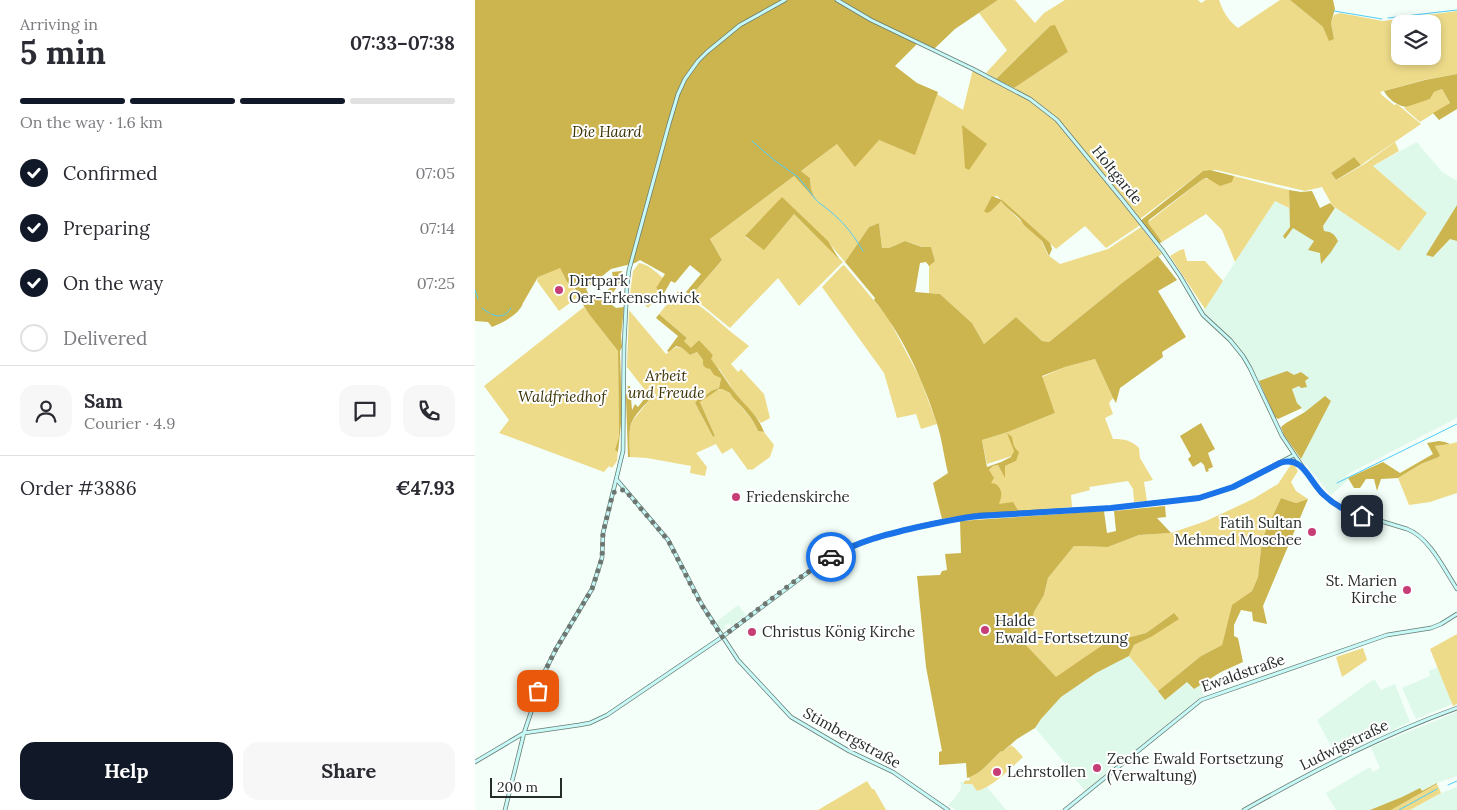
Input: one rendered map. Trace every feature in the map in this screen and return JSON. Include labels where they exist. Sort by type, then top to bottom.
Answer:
[{"type":"street","points":[[505,810],[524,733],[547,668],[556,649],[592,589],[602,558],[603,533],[617,480],[623,447],[624,346],[627,286],[635,243],[678,94],[685,79],[703,56],[740,25],[785,0]]},
{"type":"street","name":"Holtgarde","points":[[837,0],[871,20],[1019,93],[1040,106],[1057,120],[1117,192],[1163,252],[1203,315],[1230,340],[1243,356],[1276,426],[1321,493],[1341,508],[1407,529],[1420,536],[1457,589]]},
{"type":"street","points":[[1287,461],[1295,456]]},
{"type":"street","points":[[475,762],[524,733],[579,725],[600,719],[722,637],[822,562],[849,547],[876,537],[972,516],[1111,508],[1199,498],[1233,487],[1295,456]]},
{"type":"street","points":[[1280,463],[1294,461],[1304,469]]},
{"type":"street","name":"Stimbergstraße","points":[[617,480],[668,540],[697,597],[740,663],[791,717],[849,751],[893,772],[948,810]]},
{"type":"street","points":[[613,493],[618,490],[625,490]]},
{"type":"street","name":"Ewaldstraße","points":[[1065,810],[1201,700],[1387,635],[1431,628],[1457,614]]},
{"type":"street","name":"Ludwigstraße","points":[[1243,810],[1350,753],[1457,708]]},
{"type":"street","points":[[527,724],[534,731]]},
{"type":"street","points":[[513,738],[519,741],[521,745]]},
{"type":"shaded area","points":[[1417,142],[1442,172],[1457,181],[1457,205],[1427,255],[1433,257],[1451,239],[1457,241],[1457,418],[1346,475],[1348,480],[1331,495],[1301,459],[1331,401],[1325,397],[1305,412],[1297,403],[1292,389],[1299,386],[1294,375],[1259,381],[1270,405],[1250,363],[1203,311],[1275,201],[1323,226],[1336,208],[1399,251],[1427,213],[1373,166]]},
{"type":"shaded area","points":[[738,605],[746,615],[731,626],[728,623],[724,626],[726,629],[722,630],[716,622]]},
{"type":"shaded area","points":[[1129,656],[1165,700],[1187,682],[1193,689],[1200,685],[1204,696],[1199,698],[1085,791],[1073,776],[1074,774],[1035,728],[1061,697],[1096,673]]},
{"type":"shaded area","points":[[1438,667],[1452,704],[1416,719],[1402,688],[1430,676],[1429,671]]},
{"type":"shaded area","points":[[1374,679],[1381,690],[1395,684],[1410,722],[1337,757],[1317,720]]},
{"type":"shaded area","points":[[1457,712],[1457,776],[1421,791],[1420,788],[1370,810],[1336,810],[1326,793],[1370,767],[1373,772],[1380,768],[1371,747]]},
{"type":"shaded area","points":[[959,782],[972,784],[979,791],[987,787],[1006,810],[956,810],[948,805],[961,789]]},
{"type":"shaded area","points":[[1457,787],[1457,810],[1410,810],[1441,793]]},
{"type":"green space","name":"Die Haard","points":[[475,0],[998,0],[955,29],[934,49],[919,42],[895,66],[917,83],[938,92],[915,155],[879,140],[855,167],[837,144],[801,171],[810,178],[811,189],[815,199],[794,176],[710,239],[722,260],[691,296],[686,292],[701,274],[690,265],[675,283],[671,281],[663,295],[656,288],[665,274],[640,260],[611,269],[586,289],[590,297],[598,298],[614,282],[612,272],[622,271],[622,280],[607,301],[616,308],[624,307],[621,336],[622,347],[620,351],[622,414],[618,452],[615,450],[619,437],[618,351],[589,314],[574,287],[567,282],[560,268],[538,277],[521,307],[510,318],[492,327],[488,322],[475,321]]},
{"type":"green space","points":[[998,0],[1015,0],[1035,23],[1044,13],[1065,0],[1198,0],[1201,3],[1206,0],[1219,0],[1226,15],[1238,28],[1280,0],[1290,0],[1334,38],[1331,23],[1334,15],[1340,13],[1383,21],[1391,20],[1391,65],[1441,65],[1441,15],[1427,15],[1457,11],[1457,74],[1424,80],[1380,92],[1394,105],[1397,104],[1421,124],[1361,165],[1354,157],[1331,173],[1335,181],[1366,163],[1395,142],[1399,151],[1373,166],[1427,213],[1399,251],[1332,205],[1322,187],[1305,191],[1216,170],[1203,171],[1140,219],[1109,182],[1142,224],[1106,248],[1085,226],[1056,249],[997,196],[992,197],[984,211],[1001,201],[1041,240],[1048,255],[1060,264],[1108,249],[1141,227],[1162,254],[1122,283],[1049,342],[1042,341],[1016,317],[984,344],[972,323],[940,294],[929,293],[929,265],[935,261],[931,247],[923,247],[905,241],[889,248],[882,248],[879,223],[869,227],[845,262],[828,242],[782,198],[745,237],[764,249],[794,214],[843,262],[799,306],[778,278],[730,328],[691,296],[722,260],[710,239],[794,176],[814,197],[810,178],[801,171],[837,144],[879,140],[915,154],[937,94],[963,110],[973,69],[1018,92],[1014,88],[1068,52],[1050,26],[996,79],[986,73],[1007,50],[979,13]]},
{"type":"green space","points":[[1290,0],[1333,0],[1335,9],[1331,23],[1334,39],[1329,41],[1323,27]]},
{"type":"green space","points":[[1055,25],[1068,52],[1014,88],[996,79],[1050,26]]},
{"type":"green space","points":[[1457,74],[1457,109],[1439,120],[1433,113],[1450,103],[1442,89],[1434,92],[1430,99],[1406,107],[1393,102],[1384,91],[1425,80]]},
{"type":"green space","points":[[1442,89],[1450,103],[1420,122],[1404,108],[1430,99],[1434,92]]},
{"type":"green space","points":[[962,125],[987,144],[969,170],[965,168]]},
{"type":"green space","points":[[1354,157],[1361,165],[1336,180],[1331,173]]},
{"type":"green space","points":[[1210,170],[1234,176],[1232,182],[1220,186],[1207,178],[1203,179],[1149,220],[1148,223],[1162,242],[1157,244],[1140,221],[1203,171]]},
{"type":"green space","points":[[1234,176],[1289,190],[1289,208],[1275,201],[1235,262],[1222,230],[1206,214],[1162,242],[1147,223],[1203,179]]},
{"type":"green space","points":[[1289,190],[1312,191],[1320,208],[1330,203],[1335,208],[1323,226],[1324,231],[1332,233],[1338,241],[1321,264],[1320,253],[1308,250],[1314,241],[1293,228],[1285,239],[1283,236],[1290,227]]},
{"type":"green space","points":[[992,196],[1002,200],[1050,243],[1052,249],[1049,256],[1042,241],[1001,201],[991,211],[987,213],[984,211]]},
{"type":"green space","points":[[782,197],[828,241],[839,259],[794,214],[764,250],[745,236]]},
{"type":"green space","points":[[1457,205],[1457,241],[1450,239],[1433,257],[1426,255]]},
{"type":"green space","points":[[879,223],[882,248],[889,248],[905,241],[922,247],[931,247],[935,261],[929,266],[926,262],[920,263],[915,292],[940,294],[972,323],[984,344],[1016,317],[1042,341],[1049,342],[1158,256],[1177,280],[1158,291],[1186,337],[1162,352],[1163,357],[1120,388],[1116,403],[1095,359],[1065,367],[1042,376],[1055,413],[1008,432],[982,440],[987,467],[1011,457],[1014,451],[1007,433],[1012,437],[1013,443],[1019,452],[1016,461],[1005,466],[1005,478],[998,465],[993,466],[989,470],[994,478],[991,483],[996,484],[1001,491],[999,504],[1013,502],[1019,512],[972,514],[942,519],[933,483],[948,473],[939,430],[926,392],[894,328],[874,300],[875,298],[845,262],[869,227]]},
{"type":"green space","points":[[1184,249],[1187,261],[1205,261],[1223,281],[1205,309],[1170,256]]},
{"type":"green space","points":[[639,263],[649,267],[663,278],[656,288],[661,293],[648,308],[642,302],[638,305],[629,302],[633,271]]},
{"type":"green space","points":[[843,265],[887,316],[920,378],[937,424],[921,429],[916,414],[897,418],[884,373],[822,287]]},
{"type":"green space","name":"Dirtpark Oer-Erkenschwick","points":[[560,267],[578,297],[559,311],[537,281],[538,277]]},
{"type":"green space","points":[[678,291],[689,301],[697,304],[709,313],[749,346],[731,364],[738,372],[741,369],[764,394],[770,418],[761,423],[735,393],[720,370],[710,359],[713,355],[699,340],[691,349],[684,341],[687,338],[659,314]]},
{"type":"green space","name":"Waldfriedhof","points":[[584,307],[618,351],[619,437],[617,461],[612,468],[609,466],[604,472],[499,433],[509,420],[484,386]]},
{"type":"green space","name":"Arbeit und Freude","points":[[629,310],[666,354],[676,347],[682,348],[690,355],[697,352],[703,360],[703,365],[721,378],[719,388],[711,391],[695,403],[713,437],[715,436],[700,402],[713,392],[722,389],[730,393],[749,416],[758,431],[764,432],[774,445],[770,457],[752,470],[748,470],[732,448],[722,454],[716,444],[696,453],[707,467],[705,476],[690,473],[691,466],[630,457],[629,433],[631,424],[651,398],[627,367]]},
{"type":"green space","points":[[659,314],[687,338],[684,341],[691,348],[699,340],[713,355],[711,359],[733,390],[756,417],[764,432],[758,431],[744,409],[730,393],[719,389],[700,402],[715,436],[713,437],[695,403],[700,397],[701,399],[711,391],[719,388],[721,378],[714,375],[710,369],[703,365],[703,360],[697,352],[690,355],[682,348],[676,346],[669,352],[667,351],[678,336],[656,318]]},
{"type":"green space","points":[[1095,359],[1113,398],[1109,403],[1113,414],[1105,418],[1113,439],[1121,439],[1133,443],[1139,448],[1140,458],[1153,480],[1144,482],[1147,501],[1134,502],[1133,489],[1128,481],[1089,487],[1090,490],[1071,495],[1072,507],[1019,512],[999,504],[991,484],[989,470],[993,466],[998,465],[1005,477],[1005,466],[1016,461],[1016,450],[1012,437],[1014,451],[1012,456],[987,464],[982,440],[1008,432],[1055,413],[1042,377],[1065,367]]},
{"type":"green space","points":[[1287,371],[1294,375],[1301,372],[1309,378],[1305,381],[1307,387],[1301,388],[1299,386],[1292,389],[1297,403],[1302,408],[1278,419],[1275,417],[1259,381]]},
{"type":"green space","points":[[628,386],[630,386],[632,410],[635,404],[638,407],[645,398],[651,398],[632,421],[629,437],[630,457],[628,457],[626,397]]},
{"type":"green space","points":[[1325,396],[1331,401],[1301,459],[1284,435],[1281,427],[1305,412]]},
{"type":"green space","points":[[1201,423],[1215,449],[1208,453],[1213,467],[1206,472],[1201,462],[1193,467],[1188,459],[1191,456],[1180,436]]},
{"type":"green space","points":[[1439,441],[1450,444],[1435,446],[1440,455],[1439,457],[1421,464],[1398,478],[1381,479],[1377,491],[1374,479],[1366,479],[1360,488],[1354,488],[1348,478],[1383,462],[1400,473],[1433,454],[1427,443]]},
{"type":"green space","points":[[1457,442],[1457,493],[1430,502],[1409,505],[1398,478],[1421,464],[1439,457],[1440,455],[1435,446]]},
{"type":"green space","points":[[1292,463],[1298,471],[1291,482],[1296,491],[1308,499],[1296,503],[1281,498],[1262,539],[1258,577],[1252,591],[1232,606],[1222,645],[1201,656],[1158,691],[1129,656],[1134,645],[1151,637],[1174,613],[1146,633],[1104,644],[1056,678],[1026,645],[1034,612],[1044,595],[1048,578],[1074,546],[1108,547],[1139,535],[1171,533],[1206,521],[1253,499],[1278,484]]},
{"type":"green space","points":[[1281,498],[1296,503],[1308,499],[1263,606],[1267,624],[1253,621],[1252,612],[1241,610],[1234,625],[1234,636],[1238,638],[1243,662],[1221,672],[1194,689],[1187,682],[1165,700],[1158,691],[1201,656],[1222,645],[1232,605],[1252,591],[1258,577],[1262,539]]},
{"type":"green space","points":[[1165,506],[1166,517],[1157,518],[1171,533],[1139,535],[1108,547],[1074,546],[1048,578],[1044,595],[1034,612],[1026,645],[1056,677],[1104,644],[1146,633],[1174,613],[1179,619],[1151,637],[1134,645],[1129,656],[1096,673],[1061,697],[1035,728],[1001,751],[977,774],[967,778],[966,763],[939,765],[939,752],[942,751],[926,667],[917,576],[940,575],[942,571],[947,570],[945,554],[961,553],[960,521],[1104,511],[1107,533],[1116,531],[1114,511]]},
{"type":"green space","points":[[1457,634],[1457,704],[1453,706],[1430,649]]},
{"type":"green space","points":[[1363,648],[1367,660],[1342,677],[1336,657]]},
{"type":"green space","points":[[1011,745],[1023,757],[1001,777],[989,786],[977,791],[972,784],[964,784],[964,781],[970,780],[969,777],[983,769],[1001,751]]},
{"type":"green space","points":[[867,781],[886,810],[818,810]]},
{"type":"green space","points":[[1437,783],[1391,810],[1370,810],[1420,788],[1422,791]]},
{"type":"green space","points":[[1437,784],[1441,793],[1410,810],[1391,810]]},
{"type":"waterway","points":[[1388,18],[1457,10]]},
{"type":"waterway","points":[[1334,11],[1382,19]]},
{"type":"waterway","points":[[752,141],[798,177],[817,201]]},
{"type":"waterway","points":[[818,202],[843,224],[863,251]]},
{"type":"waterway","points":[[475,290],[478,299]]},
{"type":"waterway","points":[[482,308],[489,313]]},
{"type":"waterway","points":[[491,314],[503,316],[511,308]]},
{"type":"waterway","points":[[1337,483],[1457,424]]},
{"type":"waterway","points":[[1448,785],[1457,781]]},
{"type":"waterway","points":[[1399,810],[1437,789]]},
{"type":"way so far","points":[[538,691],[556,649],[592,589],[602,558],[603,533],[613,493],[618,490],[625,490],[668,540],[697,597],[722,637],[796,580],[831,557]]},
{"type":"place","name":"Dirtpark Oer-Erkenschwick","points":[[559,290]]},
{"type":"place","name":"Friedenskirche","points":[[736,497]]},
{"type":"place","name":"Fatih Sultan Mehmed Moschee","points":[[1312,532]]},
{"type":"place","name":"St. Marien Kirche","points":[[1407,590]]},
{"type":"place","name":"Halde Ewald-Fortsetzung","points":[[985,630]]},
{"type":"place","name":"Christus König Kirche","points":[[752,632]]},
{"type":"place","name":"Zeche Ewald Fortsetzung (Verwaltung)","points":[[1097,768]]},
{"type":"place","name":"Lehrstollen","points":[[997,772]]},
{"type":"route","points":[[831,557],[849,547],[883,535],[958,518],[1111,508],[1199,498],[1233,487],[1287,461],[1294,461],[1304,469],[1321,493],[1332,502],[1341,508],[1362,516]]}]
